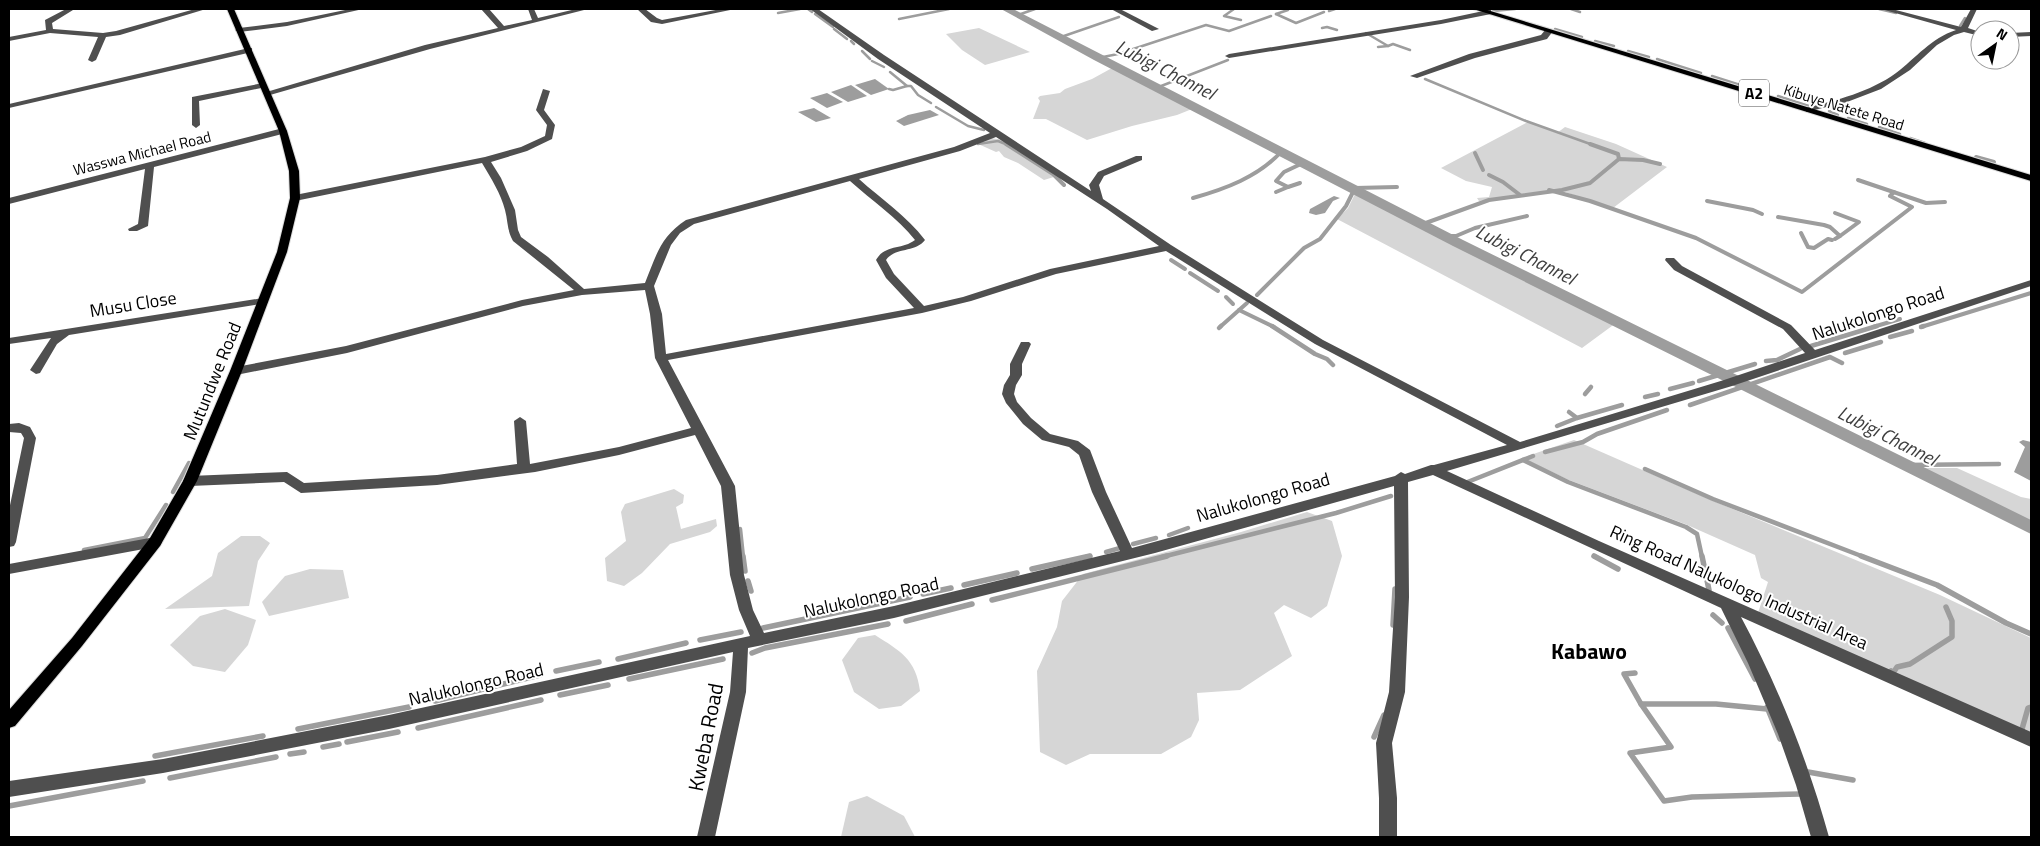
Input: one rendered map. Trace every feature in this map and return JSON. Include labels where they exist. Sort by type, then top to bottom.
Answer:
[{"type":"main road","name":"Mutundwe Road","points":[[9,721],[78,642],[155,542],[190,481],[236,371],[282,252],[295,198],[294,171],[283,131],[230,9]]},
{"type":"main road","name":"Kibuye Natete Road","points":[[1477,9],[2031,178]]},
{"type":"street","points":[[9,39],[50,31],[103,35],[127,32],[202,9]]},
{"type":"street","points":[[239,30],[287,24],[359,9]]},
{"type":"street","points":[[485,9],[503,29]]},
{"type":"street","points":[[531,9],[536,21]]},
{"type":"street","points":[[196,125],[195,99],[265,89],[584,9]]},
{"type":"street","points":[[641,9],[660,22],[731,9]]},
{"type":"street","points":[[814,9],[873,52],[1099,200],[1167,247],[1319,342],[1518,446]]},
{"type":"street","points":[[1115,9],[1155,29]]},
{"type":"street","points":[[1885,9],[1970,32]]},
{"type":"street","points":[[1809,110],[1845,101],[1889,81],[1918,59],[1938,39],[1963,30],[1974,9]]},
{"type":"street","points":[[50,31],[48,22],[69,10]]},
{"type":"street","points":[[1229,56],[1441,22],[1488,12]]},
{"type":"street","points":[[1414,76],[1472,56],[1544,37],[1549,31]]},
{"type":"street","points":[[92,60],[103,35]]},
{"type":"street","points":[[9,106],[249,50]]},
{"type":"street","points":[[295,198],[485,160],[530,148],[549,137],[551,125],[540,110],[546,91]]},
{"type":"street","name":"Wasswa Michael Road","points":[[9,201],[283,131]]},
{"type":"street","points":[[759,640],[746,610],[737,575],[728,486],[661,358],[656,314],[649,286],[666,244],[676,231],[686,224],[957,149],[997,134]]},
{"type":"street","points":[[1099,200],[1094,185],[1101,174],[1139,158]]},
{"type":"street","points":[[485,160],[496,178],[510,210],[513,230],[517,239],[544,259],[582,292]]},
{"type":"street","points":[[133,229],[143,226],[150,165]]},
{"type":"street","points":[[851,177],[874,199],[905,221],[920,240],[916,245],[887,252],[881,260],[890,276],[922,310]]},
{"type":"street","points":[[661,358],[922,310],[967,299],[1054,270],[1146,253],[1167,247]]},
{"type":"street","points":[[1670,260],[1685,272],[1787,327],[1812,354]]},
{"type":"street","name":"Nalukolongo Road","points":[[9,789],[163,766],[305,739],[919,606],[1128,554],[1518,446],[1733,381],[2031,284]]},
{"type":"street","points":[[236,371],[347,349],[522,302],[582,292],[649,286]]},
{"type":"street","name":"Musu Close","points":[[9,340],[263,301]]},
{"type":"street","points":[[36,370],[53,342],[67,332]]},
{"type":"street","points":[[1024,344],[1016,364],[1016,375],[1010,384],[1008,394],[1012,404],[1026,421],[1046,437],[1073,444],[1085,453],[1099,492],[1128,554]]},
{"type":"street","points":[[520,421],[524,468]]},
{"type":"street","points":[[9,428],[19,427],[26,430],[30,438],[9,542]]},
{"type":"street","points":[[190,481],[287,477],[301,488],[437,480],[535,468],[619,451],[700,430]]},
{"type":"street","name":"Ring Road Nalukologo Industrial Area","points":[[1432,469],[1726,604],[1795,633],[2031,740]]},
{"type":"street","points":[[1388,837],[1388,798],[1384,743],[1397,692],[1402,597],[1401,478]]},
{"type":"street","points":[[9,569],[155,542]]},
{"type":"street","points":[[1726,604],[1748,644],[1782,724],[1807,790],[1820,837]]},
{"type":"street","name":"Kweba Road","points":[[706,837],[738,692],[741,644]]},
{"type":"shaded area","points":[[979,28],[1030,52],[985,65],[962,50],[946,34]]},
{"type":"shaded area","points":[[1112,68],[1192,109],[1177,115],[1087,140],[1046,119],[1033,119],[1040,96],[1060,93]]},
{"type":"shaded area","points":[[875,79],[889,89],[871,95],[855,85]]},
{"type":"shaded area","points":[[851,85],[867,96],[848,102],[831,92]]},
{"type":"shaded area","points":[[827,93],[843,102],[827,108],[810,98]]},
{"type":"shaded area","points":[[814,108],[831,118],[816,122],[798,112]]},
{"type":"shaded area","points":[[930,110],[939,115],[904,126],[896,121],[908,115]]},
{"type":"shaded area","points":[[1528,122],[1557,133],[1565,127],[1616,144],[1667,167],[1613,208],[1562,191],[1479,201],[1477,198],[1489,197],[1492,187],[1466,181],[1441,168]]},
{"type":"shaded area","points":[[991,138],[1003,140],[1057,176],[1044,180],[1018,163],[1004,157],[999,151],[996,152],[976,143]]},
{"type":"shaded area","points":[[1356,192],[1616,323],[1582,348],[1337,219],[1348,208]]},
{"type":"shaded area","points":[[1334,196],[1340,198],[1333,201],[1325,213],[1316,215],[1309,213],[1310,209]]},
{"type":"shaded area","points":[[1574,440],[1711,500],[1940,595],[2031,638],[2031,734],[1758,613],[1768,582],[1761,578],[1755,555],[1685,524],[1569,480],[1522,458]]},
{"type":"shaded area","points":[[2023,440],[2031,442],[2031,481],[2014,472],[2025,447],[2019,442]]},
{"type":"shaded area","points":[[1915,468],[1957,468],[2021,497],[2031,499],[2031,526]]},
{"type":"shaded area","points":[[674,489],[684,495],[683,503],[676,507],[681,529],[716,519],[717,526],[710,532],[670,544],[642,573],[624,586],[607,581],[605,558],[626,541],[621,512],[625,504]]},
{"type":"shaded area","points":[[1307,512],[1332,521],[1342,556],[1327,606],[1311,618],[1284,605],[1274,613],[1292,656],[1240,690],[1197,693],[1199,720],[1191,737],[1161,754],[1090,754],[1066,765],[1040,752],[1037,671],[1057,627],[1062,601],[1083,574],[1241,532]]},
{"type":"shaded area","points":[[241,536],[260,536],[270,543],[258,561],[249,606],[165,609],[212,576],[218,553]]},
{"type":"shaded area","points":[[310,569],[343,570],[349,598],[269,616],[262,602],[285,576]]},
{"type":"shaded area","points":[[225,609],[256,620],[248,645],[225,672],[193,666],[170,645],[200,616]]},
{"type":"shaded area","points":[[875,635],[899,651],[911,663],[915,671],[920,691],[901,706],[879,709],[854,692],[842,660],[858,638]]},
{"type":"shaded area","points":[[867,796],[904,816],[915,837],[841,837],[849,802]]},
{"type":"waterway","points":[[778,13],[800,9]]},
{"type":"waterway","points":[[808,9],[812,12]]},
{"type":"waterway","points":[[899,19],[949,9]]},
{"type":"waterway","name":"Lubigi Channel","points":[[1006,9],[1458,243],[2031,528]]},
{"type":"waterway","points":[[1018,15],[1035,9]]},
{"type":"waterway","points":[[1234,9],[1224,16],[1241,20]]},
{"type":"waterway","points":[[1329,11],[1335,9]]},
{"type":"waterway","points":[[1493,11],[1515,9]]},
{"type":"waterway","points":[[1571,9],[1580,12]]},
{"type":"waterway","points":[[1879,9],[1896,13]]},
{"type":"waterway","points":[[1288,10],[1276,14],[1296,23],[1324,12]]},
{"type":"waterway","points":[[815,14],[833,27]]},
{"type":"waterway","points":[[1098,58],[1118,54],[1206,25],[1229,31],[1271,16]]},
{"type":"waterway","points":[[1061,37],[1119,17]]},
{"type":"waterway","points":[[1963,29],[1960,26],[1965,18]]},
{"type":"waterway","points":[[1322,28],[1327,27],[1337,30]]},
{"type":"waterway","points":[[834,29],[847,39]]},
{"type":"waterway","points":[[1555,29],[1582,37]]},
{"type":"waterway","points":[[1366,33],[1388,46]]},
{"type":"waterway","points":[[851,41],[854,44]]},
{"type":"waterway","points":[[1595,41],[1614,46]]},
{"type":"waterway","points":[[1388,46],[1393,44],[1410,50]]},
{"type":"waterway","points":[[1378,47],[1388,46]]},
{"type":"waterway","points":[[862,51],[870,59]]},
{"type":"waterway","points":[[1628,51],[1649,57]]},
{"type":"waterway","points":[[1657,59],[1701,73]]},
{"type":"waterway","points":[[1156,88],[1228,60]]},
{"type":"waterway","points":[[872,61],[884,67]]},
{"type":"waterway","points":[[890,72],[907,86]]},
{"type":"waterway","points":[[1712,76],[1759,91]]},
{"type":"waterway","points":[[1425,79],[1526,121],[1593,145]]},
{"type":"waterway","points":[[889,89],[893,90],[907,86]]},
{"type":"waterway","points":[[907,86],[911,86],[918,95],[931,103]]},
{"type":"waterway","points":[[1778,96],[1815,108]]},
{"type":"waterway","points":[[936,107],[968,126],[984,130]]},
{"type":"waterway","points":[[1829,111],[1838,115]]},
{"type":"waterway","points":[[1848,118],[1867,124]]},
{"type":"waterway","points":[[1879,127],[1900,134]]},
{"type":"waterway","points":[[1910,138],[1925,143]]},
{"type":"waterway","points":[[978,144],[998,141],[1007,145]]},
{"type":"waterway","points":[[1590,144],[1618,154],[1619,159]]},
{"type":"waterway","points":[[1007,145],[1053,174],[1064,185]]},
{"type":"waterway","points":[[1193,198],[1217,191],[1240,181],[1272,161],[1281,152]]},
{"type":"waterway","points":[[1475,153],[1483,170]]},
{"type":"waterway","points":[[1976,157],[1994,162]]},
{"type":"waterway","points":[[1553,191],[1590,183],[1619,159]]},
{"type":"waterway","points":[[1619,159],[1643,160],[1660,164]]},
{"type":"waterway","points":[[1288,187],[1276,181],[1284,172],[1303,163]]},
{"type":"waterway","points":[[1489,175],[1503,182],[1520,195]]},
{"type":"waterway","points":[[1858,180],[1894,192]]},
{"type":"waterway","points":[[1288,187],[1300,183]]},
{"type":"waterway","points":[[1276,192],[1288,187]]},
{"type":"waterway","points":[[1257,295],[1304,248],[1320,239],[1346,206],[1355,188],[1397,187]]},
{"type":"waterway","points":[[1549,190],[1553,191]]},
{"type":"waterway","points":[[1423,224],[1489,200],[1553,191]]},
{"type":"waterway","points":[[1553,191],[1590,201],[1696,238],[1802,292],[1912,207],[1890,196],[1894,192]]},
{"type":"waterway","points":[[1894,192],[1926,203],[1945,202]]},
{"type":"waterway","points":[[1707,201],[1753,210],[1762,214]]},
{"type":"waterway","points":[[1835,213],[1859,222],[1840,236]]},
{"type":"waterway","points":[[1446,236],[1456,236],[1475,228],[1527,216]]},
{"type":"waterway","points":[[1778,217],[1824,225],[1830,227],[1840,236]]},
{"type":"waterway","points":[[1801,233],[1808,247],[1814,248],[1828,239],[1832,240]]},
{"type":"waterway","points":[[1835,239],[1840,236]]},
{"type":"waterway","points":[[1171,260],[1185,269]]},
{"type":"waterway","points":[[1190,273],[1218,291]]},
{"type":"waterway","points":[[1924,326],[1921,327],[2031,293]]},
{"type":"waterway","points":[[1226,297],[1233,304]]},
{"type":"waterway","points":[[1239,310],[1247,303]]},
{"type":"waterway","points":[[1220,327],[1239,310]]},
{"type":"waterway","points":[[1239,310],[1272,326]]},
{"type":"waterway","points":[[1873,327],[1900,319]]},
{"type":"waterway","points":[[1272,326],[1315,354],[1327,359],[1333,365]]},
{"type":"waterway","points":[[1811,346],[1877,326]]},
{"type":"waterway","points":[[1890,337],[1912,331]]},
{"type":"waterway","points":[[1845,353],[1881,342]]},
{"type":"waterway","points":[[1766,361],[1777,360],[1800,349]]},
{"type":"waterway","points":[[1690,405],[1830,357],[1842,363]]},
{"type":"waterway","name":"Lubigi Channel","points":[[1699,381],[1755,364]]},
{"type":"waterway","points":[[1670,389],[1693,383]]},
{"type":"waterway","points":[[1585,394],[1591,387]]},
{"type":"waterway","points":[[1645,397],[1658,394]]},
{"type":"waterway","points":[[1577,418],[1622,405]]},
{"type":"waterway","points":[[1545,452],[1583,442],[1597,434],[1667,410]]},
{"type":"waterway","points":[[1569,412],[1577,418]]},
{"type":"waterway","points":[[1557,426],[1577,418]]},
{"type":"waterway","points":[[1465,483],[1533,456]]},
{"type":"waterway","points":[[1523,460],[1568,482],[1686,527],[1697,534],[1702,557]]},
{"type":"waterway","points":[[173,492],[189,463]]},
{"type":"waterway","points":[[1905,465],[1999,464]]},
{"type":"waterway","points":[[1645,469],[1713,499],[1864,557]]},
{"type":"waterway","points":[[1162,557],[1336,513],[1391,496]]},
{"type":"waterway","points":[[84,550],[145,538],[166,505]]},
{"type":"waterway","points":[[1169,535],[1188,528]]},
{"type":"waterway","points":[[740,529],[743,557]]},
{"type":"waterway","points":[[1133,544],[1156,538]]},
{"type":"waterway","points":[[1106,552],[1120,548]]},
{"type":"waterway","points":[[743,556],[745,571]]},
{"type":"waterway","points":[[1032,569],[1090,556],[1086,557]]},
{"type":"waterway","points":[[992,600],[1167,556]]},
{"type":"waterway","points":[[1596,557],[1594,556],[1618,569]]},
{"type":"waterway","points":[[1702,556],[1709,590]]},
{"type":"waterway","points":[[1861,556],[1937,585],[2006,623],[2031,634]]},
{"type":"waterway","points":[[964,585],[1017,573]]},
{"type":"waterway","points":[[748,581],[751,591]]},
{"type":"waterway","points":[[923,594],[951,588]]},
{"type":"waterway","points":[[1393,625],[1395,589]]},
{"type":"waterway","points":[[763,628],[910,597]]},
{"type":"waterway","points":[[906,621],[972,604]]},
{"type":"waterway","points":[[1891,671],[1893,673],[1897,667],[1910,664],[1952,637],[1952,621],[1946,607]]},
{"type":"waterway","points":[[1713,615],[1722,623]]},
{"type":"waterway","points":[[752,653],[765,648],[888,624]]},
{"type":"waterway","points":[[1728,628],[1755,679]]},
{"type":"waterway","points":[[700,640],[741,632]]},
{"type":"waterway","points":[[618,659],[686,643]]},
{"type":"waterway","points":[[629,679],[723,659]]},
{"type":"waterway","points":[[556,671],[599,662]]},
{"type":"waterway","points":[[1635,673],[1624,674],[1641,704]]},
{"type":"waterway","points":[[435,701],[540,675]]},
{"type":"waterway","points":[[560,695],[608,685]]},
{"type":"waterway","points":[[418,728],[541,700]]},
{"type":"waterway","points":[[1641,704],[1716,704],[1767,709]]},
{"type":"waterway","points":[[1641,704],[1671,747],[1630,753],[1664,801],[1692,797],[1800,794]]},
{"type":"waterway","points":[[298,729],[409,707]]},
{"type":"waterway","points":[[1767,707],[1780,739]]},
{"type":"waterway","points":[[2022,729],[2028,708],[2031,707]]},
{"type":"waterway","points":[[1374,737],[1384,715]]},
{"type":"waterway","points":[[347,742],[398,732]]},
{"type":"waterway","points":[[155,756],[263,736]]},
{"type":"waterway","points":[[323,747],[339,744]]},
{"type":"waterway","points":[[290,754],[304,752]]},
{"type":"waterway","points":[[170,778],[276,757]]},
{"type":"waterway","points":[[1808,772],[1853,780]]},
{"type":"waterway","points":[[9,806],[143,781]]},
{"type":"district","name":"Kabawo","points":[[1589,651]]}]
